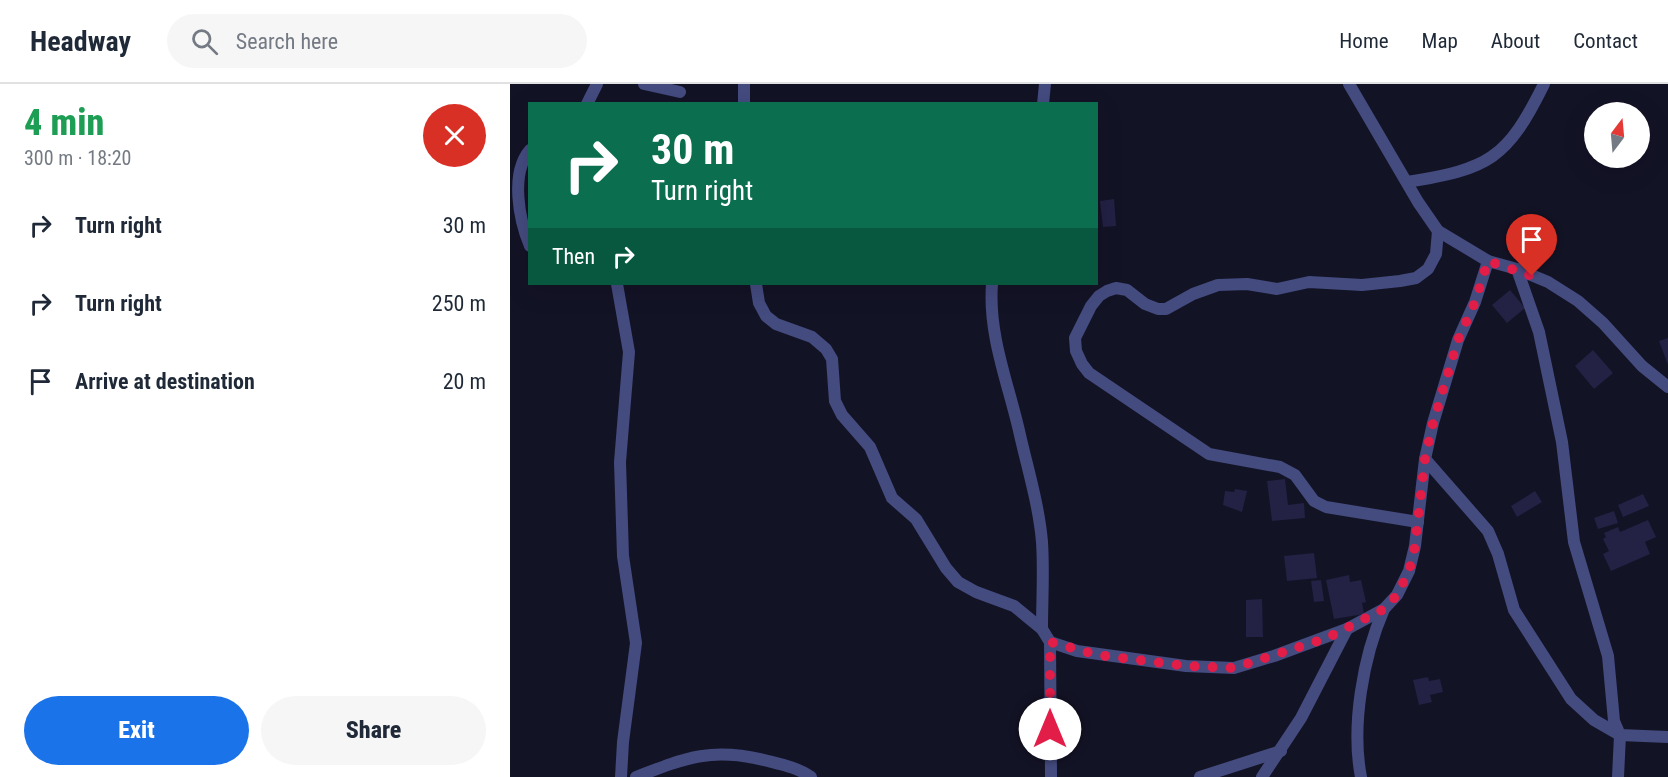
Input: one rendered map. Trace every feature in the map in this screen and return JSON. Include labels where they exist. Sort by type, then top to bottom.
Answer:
[{"type":"street","points":[[588,102],[597,84]]},
{"type":"street","points":[[644,84],[681,93]]},
{"type":"street","points":[[744,84],[744,102]]},
{"type":"street","points":[[1043,102],[1045,84]]},
{"type":"street","points":[[1349,84],[1438,231],[1488,261],[1548,282],[1578,301],[1603,323],[1642,366],[1668,387]]},
{"type":"street","points":[[1407,182],[1465,169],[1480,164],[1500,152],[1517,134],[1544,84]]},
{"type":"street","points":[[528,155],[519,176],[521,213],[528,239]]},
{"type":"street","points":[[1418,522],[1326,507],[1314,501],[1295,475],[1280,467],[1209,454],[1089,373],[1076,351],[1076,338],[1084,318],[1099,296],[1116,288],[1127,290],[1145,304],[1158,309],[1166,309],[1202,290],[1225,284],[1247,284],[1277,289],[1309,282],[1362,285],[1416,278],[1428,269],[1436,254],[1438,231]]},
{"type":"street","points":[[1050,642],[1098,655],[1186,666],[1234,668],[1293,650],[1347,629],[1384,609],[1397,595],[1409,571],[1418,522],[1425,459],[1446,376],[1458,340],[1475,302],[1488,261]]},
{"type":"street","points":[[1516,269],[1539,332],[1555,402],[1574,542],[1579,565],[1603,637],[1612,684],[1614,721],[1620,735],[1618,777]]},
{"type":"street","points":[[617,285],[629,352],[620,462],[623,556],[636,643],[623,742],[621,777]]},
{"type":"street","points":[[756,285],[759,303],[766,316],[776,324],[812,337],[826,349],[832,359],[835,400],[842,415],[870,447],[892,498],[916,519],[952,575],[958,582],[976,592],[1014,606],[1042,629],[1050,642],[1051,777]]},
{"type":"street","points":[[992,285],[995,339],[1018,428],[1041,534],[1042,629]]},
{"type":"street","points":[[1425,459],[1488,531],[1498,554],[1514,610],[1571,699],[1594,720],[1620,735],[1668,737]]},
{"type":"street","points":[[1361,777],[1356,752],[1360,703],[1372,636],[1384,609]]},
{"type":"street","points":[[1262,777],[1281,751],[1312,698],[1347,629]]},
{"type":"street","points":[[1200,777],[1281,751]]},
{"type":"street","points":[[636,777],[675,761],[706,754],[743,755],[800,769],[811,777]]},
{"type":"building","points":[[1114,199],[1116,226],[1103,227],[1100,201]]},
{"type":"building","points":[[1510,290],[1525,308],[1507,323],[1492,305]]},
{"type":"building","points":[[1668,338],[1668,365],[1659,341]]},
{"type":"building","points":[[1593,350],[1613,373],[1594,389],[1575,366]]},
{"type":"building","points":[[1285,479],[1288,505],[1304,503],[1305,518],[1272,521],[1267,481]]},
{"type":"building","points":[[1235,489],[1247,491],[1242,512],[1223,505],[1225,491],[1234,492]]},
{"type":"building","points":[[1535,491],[1542,502],[1517,517],[1511,506]]},
{"type":"building","points":[[1643,494],[1649,506],[1623,517],[1618,505]]},
{"type":"building","points":[[1614,511],[1618,523],[1598,529],[1594,518]]},
{"type":"building","points":[[1648,520],[1656,537],[1645,542],[1650,554],[1611,571],[1603,554],[1609,551],[1603,539],[1606,537],[1604,533],[1618,527],[1620,532]]},
{"type":"building","points":[[1314,553],[1317,578],[1287,581],[1284,556]]},
{"type":"building","points":[[1349,575],[1350,582],[1361,580],[1366,602],[1362,603],[1364,614],[1334,619],[1326,580]]},
{"type":"building","points":[[1321,580],[1324,601],[1314,602],[1311,581]]},
{"type":"building","points":[[1262,599],[1263,637],[1246,637],[1246,600]]},
{"type":"building","points":[[1428,677],[1429,681],[1440,679],[1443,692],[1430,695],[1432,702],[1419,705],[1413,680]]},
{"type":"route","points":[[1050,729],[1050,642],[1098,655],[1186,666],[1234,668],[1327,638],[1384,609],[1397,595],[1409,571],[1415,546],[1425,459],[1433,423],[1458,340],[1475,302],[1488,261],[1532,276]]}]
